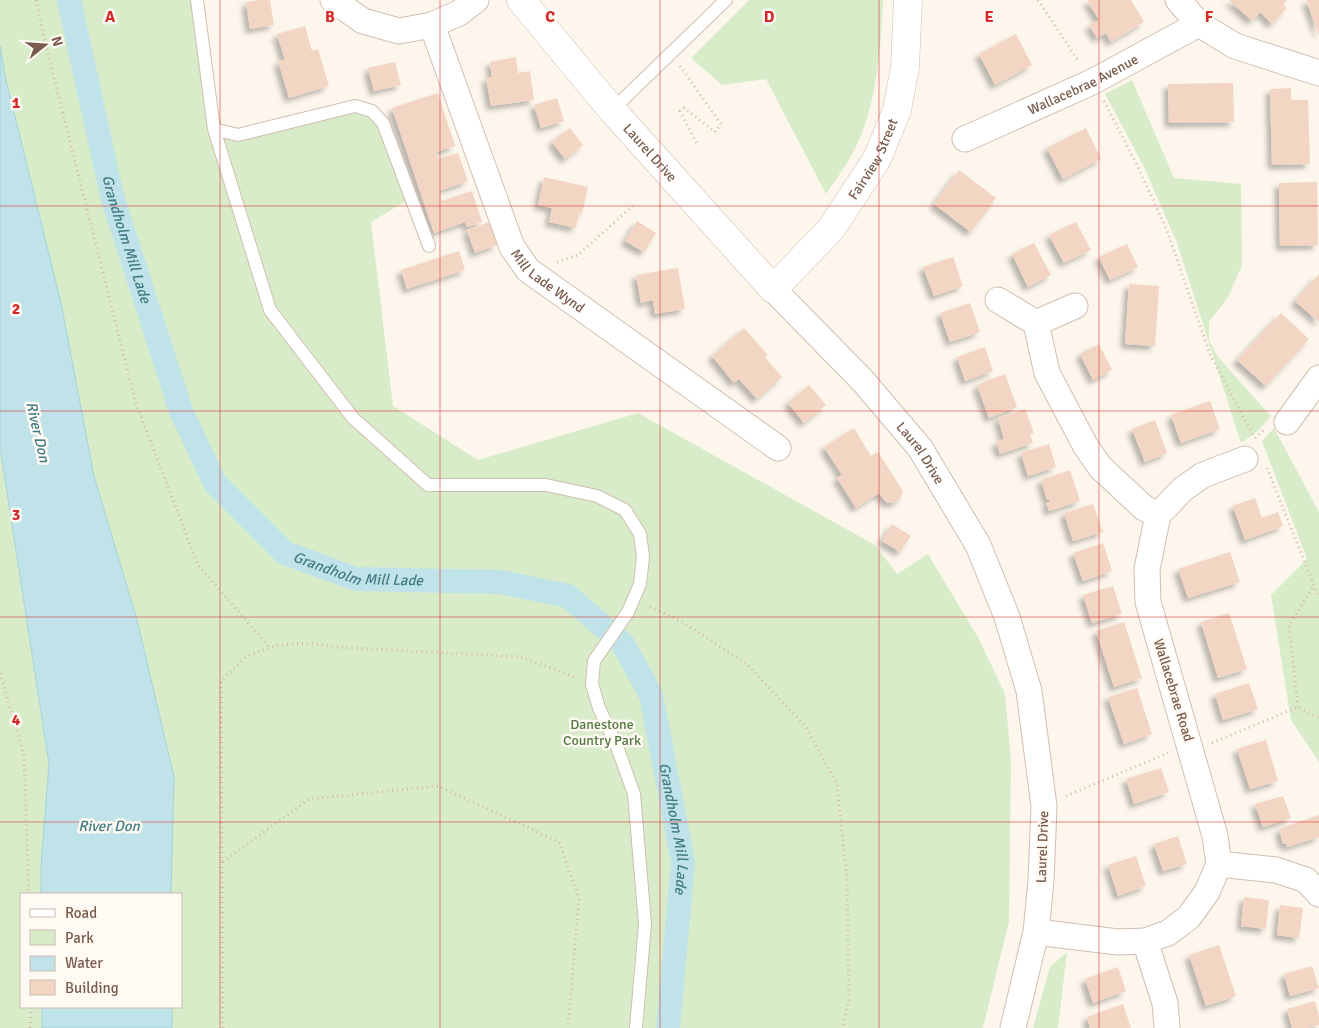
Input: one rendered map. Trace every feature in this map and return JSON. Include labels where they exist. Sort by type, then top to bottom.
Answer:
[{"type":"street","points":[[333,0],[363,21],[399,31],[432,25],[459,13],[476,0]]},
{"type":"street","name":"Laurel Drive","points":[[521,0],[612,110],[773,289],[863,381],[920,448],[978,545],[1006,618],[1029,691],[1044,806],[1041,882],[1036,932],[1013,1028]]},
{"type":"street","name":"Fairview Street","points":[[773,289],[831,229],[877,159],[897,110],[905,67],[908,0]]},
{"type":"street","points":[[1178,0],[1199,24],[1235,46],[1319,72]]},
{"type":"street","name":"Wallacebrae Avenue","points":[[965,139],[1092,82],[1199,24]]},
{"type":"street","name":"Mill Lade Wynd","points":[[432,25],[512,247],[528,270],[778,448]]},
{"type":"street","points":[[998,300],[1036,323],[1047,373],[1085,445],[1100,467],[1144,508],[1158,515],[1183,489],[1203,475],[1256,452]]},
{"type":"street","points":[[1036,323],[1075,306]]},
{"type":"street","points":[[1287,422],[1316,388]]},
{"type":"street","name":"Wallacebrae Road","points":[[1158,515],[1146,570],[1148,602],[1213,826],[1219,864]]},
{"type":"street","points":[[1036,932],[1118,942],[1145,941],[1168,933],[1189,917],[1208,892],[1219,864],[1276,870],[1306,880],[1319,894]]},
{"type":"street","points":[[1145,941],[1165,1002],[1167,1028]]},
{"type":"lane","points":[[197,0],[214,129],[270,310],[353,418],[428,485],[546,485],[597,496],[625,510],[640,534],[643,557],[640,584],[628,612],[594,661],[592,684],[599,708],[616,744],[634,794],[646,924],[636,1028]]},
{"type":"lane","points":[[612,110],[726,0]]},
{"type":"lane","points":[[214,129],[238,135],[356,106],[372,111],[383,123],[429,246]]},
{"type":"path","points":[[36,0],[46,47],[135,401],[198,564],[270,648]]},
{"type":"path","points":[[1038,0],[1102,96],[1140,171],[1166,228],[1210,354],[1256,452],[1319,598]]},
{"type":"path","points":[[671,54],[721,124],[715,132],[684,108],[680,111],[698,146]]},
{"type":"path","points":[[548,260],[558,262],[578,255],[636,203]]},
{"type":"path","points":[[1256,452],[1273,423],[1287,422]]},
{"type":"path","points":[[1298,707],[1289,626],[1314,585]]},
{"type":"path","points":[[633,600],[679,620],[747,664],[805,726],[837,784],[847,888],[849,1000],[842,1028]]},
{"type":"path","points":[[223,1028],[221,681],[247,656],[278,645],[309,643],[336,647],[521,656],[592,684]]},
{"type":"path","points":[[0,673],[24,756],[29,893]]},
{"type":"path","points":[[222,862],[309,799],[438,786],[559,842],[579,898],[568,1028]]},
{"type":"path","points":[[30,1028],[31,1008]]},
{"type":"green space","name":"Danestone Country Park","points":[[0,0],[197,0],[214,129],[238,135],[355,106],[372,111],[411,198],[371,222],[393,406],[478,460],[638,413],[875,545],[897,574],[928,554],[979,639],[1005,694],[1011,760],[1009,921],[983,1028],[172,1028],[172,1008],[182,1008],[182,893],[171,893],[174,777],[137,620],[94,476],[61,303],[5,76],[0,46]]},
{"type":"green space","points":[[749,0],[883,0],[878,66],[868,114],[856,147],[826,194],[766,79],[722,85],[691,58]]},
{"type":"green space","points":[[1132,80],[1174,178],[1241,184],[1242,265],[1228,297],[1209,322],[1209,340],[1218,357],[1271,416],[1257,432],[1241,443],[1177,243],[1143,165],[1105,94]]},
{"type":"green space","points":[[1274,428],[1319,512],[1319,762],[1291,720],[1271,595],[1307,559],[1262,441]]},
{"type":"green space","points":[[0,447],[49,764],[41,866],[41,893],[20,893],[20,1008],[42,1008],[42,1028],[0,1028]]},
{"type":"green space","points":[[1067,952],[1058,1028],[1033,1028],[1050,967]]},
{"type":"water","name":"River Don","points":[[0,46],[5,76],[61,303],[94,476],[137,620],[174,777],[171,893],[41,893],[41,866],[49,764],[0,447]]},
{"type":"water","points":[[42,1008],[172,1008],[172,1028],[42,1028]]},
{"type":"building","points":[[270,0],[274,25],[250,29],[246,2]]},
{"type":"building","points":[[1087,0],[1131,0],[1144,22],[1111,42],[1106,33],[1097,38],[1089,25],[1099,20]]},
{"type":"building","points":[[1229,0],[1287,0],[1283,5],[1287,8],[1272,24],[1260,12],[1252,21]]},
{"type":"building","points":[[1306,0],[1319,0],[1319,35]]},
{"type":"building","points":[[305,26],[312,51],[318,49],[329,86],[289,98],[278,61],[285,60],[277,34]]},
{"type":"building","points":[[1016,34],[1032,65],[995,85],[979,54]]},
{"type":"building","points":[[516,57],[518,73],[530,71],[534,100],[491,106],[486,78],[492,77],[490,62]]},
{"type":"building","points":[[395,62],[401,85],[374,91],[368,68]]},
{"type":"building","points":[[1233,83],[1234,122],[1169,123],[1168,84]]},
{"type":"building","points":[[1291,88],[1291,100],[1308,100],[1310,164],[1272,165],[1270,89]]},
{"type":"building","points":[[438,93],[455,146],[436,152],[438,159],[458,153],[468,181],[439,191],[442,201],[472,191],[482,222],[467,227],[465,222],[434,233],[392,108]]},
{"type":"building","points":[[557,98],[564,121],[541,128],[534,105]]},
{"type":"building","points":[[570,128],[583,145],[565,159],[552,142]]},
{"type":"building","points":[[1086,128],[1101,159],[1063,179],[1047,148]]},
{"type":"building","points":[[959,170],[996,198],[971,232],[934,204]]},
{"type":"building","points":[[544,177],[588,187],[582,214],[579,213],[576,228],[549,222],[552,208],[538,205]]},
{"type":"building","points":[[1317,182],[1318,245],[1280,246],[1279,183]]},
{"type":"building","points":[[637,221],[656,233],[644,252],[625,241]]},
{"type":"building","points":[[489,222],[497,245],[475,253],[467,230]]},
{"type":"building","points":[[1076,222],[1091,250],[1064,263],[1049,235]]},
{"type":"building","points":[[1034,243],[1051,275],[1028,287],[1012,254]]},
{"type":"building","points":[[1127,244],[1138,267],[1110,280],[1099,257]]},
{"type":"building","points":[[459,251],[465,270],[407,289],[401,270]]},
{"type":"building","points":[[953,257],[963,286],[934,296],[923,267]]},
{"type":"building","points":[[678,268],[685,309],[655,314],[653,300],[641,303],[636,275]]},
{"type":"building","points":[[1319,274],[1319,322],[1295,301]]},
{"type":"building","points":[[1129,284],[1159,286],[1155,346],[1125,344]]},
{"type":"building","points":[[970,303],[980,332],[950,342],[940,313]]},
{"type":"building","points":[[1281,313],[1309,339],[1266,386],[1237,360]]},
{"type":"building","points":[[744,328],[768,355],[765,357],[782,377],[757,399],[739,379],[734,383],[712,356]]},
{"type":"building","points":[[1099,344],[1112,370],[1093,380],[1080,354]]},
{"type":"building","points":[[985,347],[993,371],[965,381],[957,357]]},
{"type":"building","points":[[1005,374],[1017,407],[989,418],[977,385]]},
{"type":"building","points":[[809,385],[826,405],[804,423],[788,403]]},
{"type":"building","points":[[1210,401],[1220,429],[1181,443],[1171,415]]},
{"type":"building","points":[[1025,409],[1034,433],[1030,434],[1033,443],[1000,454],[996,442],[1004,439],[998,418]]},
{"type":"building","points":[[1155,420],[1167,453],[1145,462],[1132,429]]},
{"type":"building","points":[[854,428],[871,456],[878,452],[903,491],[900,499],[893,503],[886,502],[879,493],[856,508],[837,478],[842,475],[824,447]]},
{"type":"building","points":[[1049,444],[1056,467],[1028,476],[1021,453]]},
{"type":"building","points":[[1070,470],[1080,501],[1049,511],[1046,503],[1050,502],[1049,499],[1047,500],[1041,480]]},
{"type":"building","points":[[1255,498],[1262,518],[1278,512],[1283,526],[1245,540],[1233,506]]},
{"type":"building","points":[[1093,504],[1103,532],[1073,541],[1064,513]]},
{"type":"building","points":[[892,524],[911,536],[900,552],[882,541]]},
{"type":"building","points":[[1103,543],[1112,571],[1083,581],[1073,553]]},
{"type":"building","points":[[1230,552],[1240,582],[1188,598],[1178,569]]},
{"type":"building","points":[[1113,586],[1122,614],[1092,623],[1083,595]]},
{"type":"building","points":[[1229,613],[1247,669],[1218,678],[1201,622]]},
{"type":"building","points":[[1124,622],[1142,678],[1114,687],[1096,631]]},
{"type":"building","points":[[1249,683],[1258,709],[1223,720],[1215,694]]},
{"type":"building","points":[[1137,688],[1152,734],[1124,744],[1108,697]]},
{"type":"building","points":[[1266,740],[1278,781],[1250,789],[1237,749]]},
{"type":"building","points":[[1161,768],[1169,792],[1134,804],[1126,779]]},
{"type":"building","points":[[1283,796],[1291,818],[1263,827],[1255,804]]},
{"type":"building","points":[[1319,815],[1319,837],[1287,847],[1286,843],[1283,844],[1279,829]]},
{"type":"building","points":[[1178,836],[1187,864],[1163,871],[1154,844]]},
{"type":"building","points":[[1136,856],[1146,886],[1118,896],[1108,865]]},
{"type":"building","points":[[1244,897],[1269,900],[1266,929],[1241,926]]},
{"type":"building","points":[[1280,905],[1303,908],[1299,938],[1277,935]]},
{"type":"building","points":[[1219,945],[1236,996],[1206,1006],[1189,955]]},
{"type":"building","points":[[1312,966],[1319,988],[1290,996],[1284,974]]},
{"type":"building","points":[[1118,967],[1126,991],[1093,1003],[1085,979]]},
{"type":"building","points":[[1315,1001],[1319,1025],[1308,1028],[1292,1028],[1287,1009]]},
{"type":"building","points":[[1123,1004],[1131,1028],[1090,1028],[1087,1017]]},
{"type":"waterway","name":"Grandholm Mill Lade","points":[[69,0],[112,196],[181,411],[215,483],[285,553],[356,579],[501,582],[568,596],[623,644],[651,695],[683,862],[668,1028]]}]
